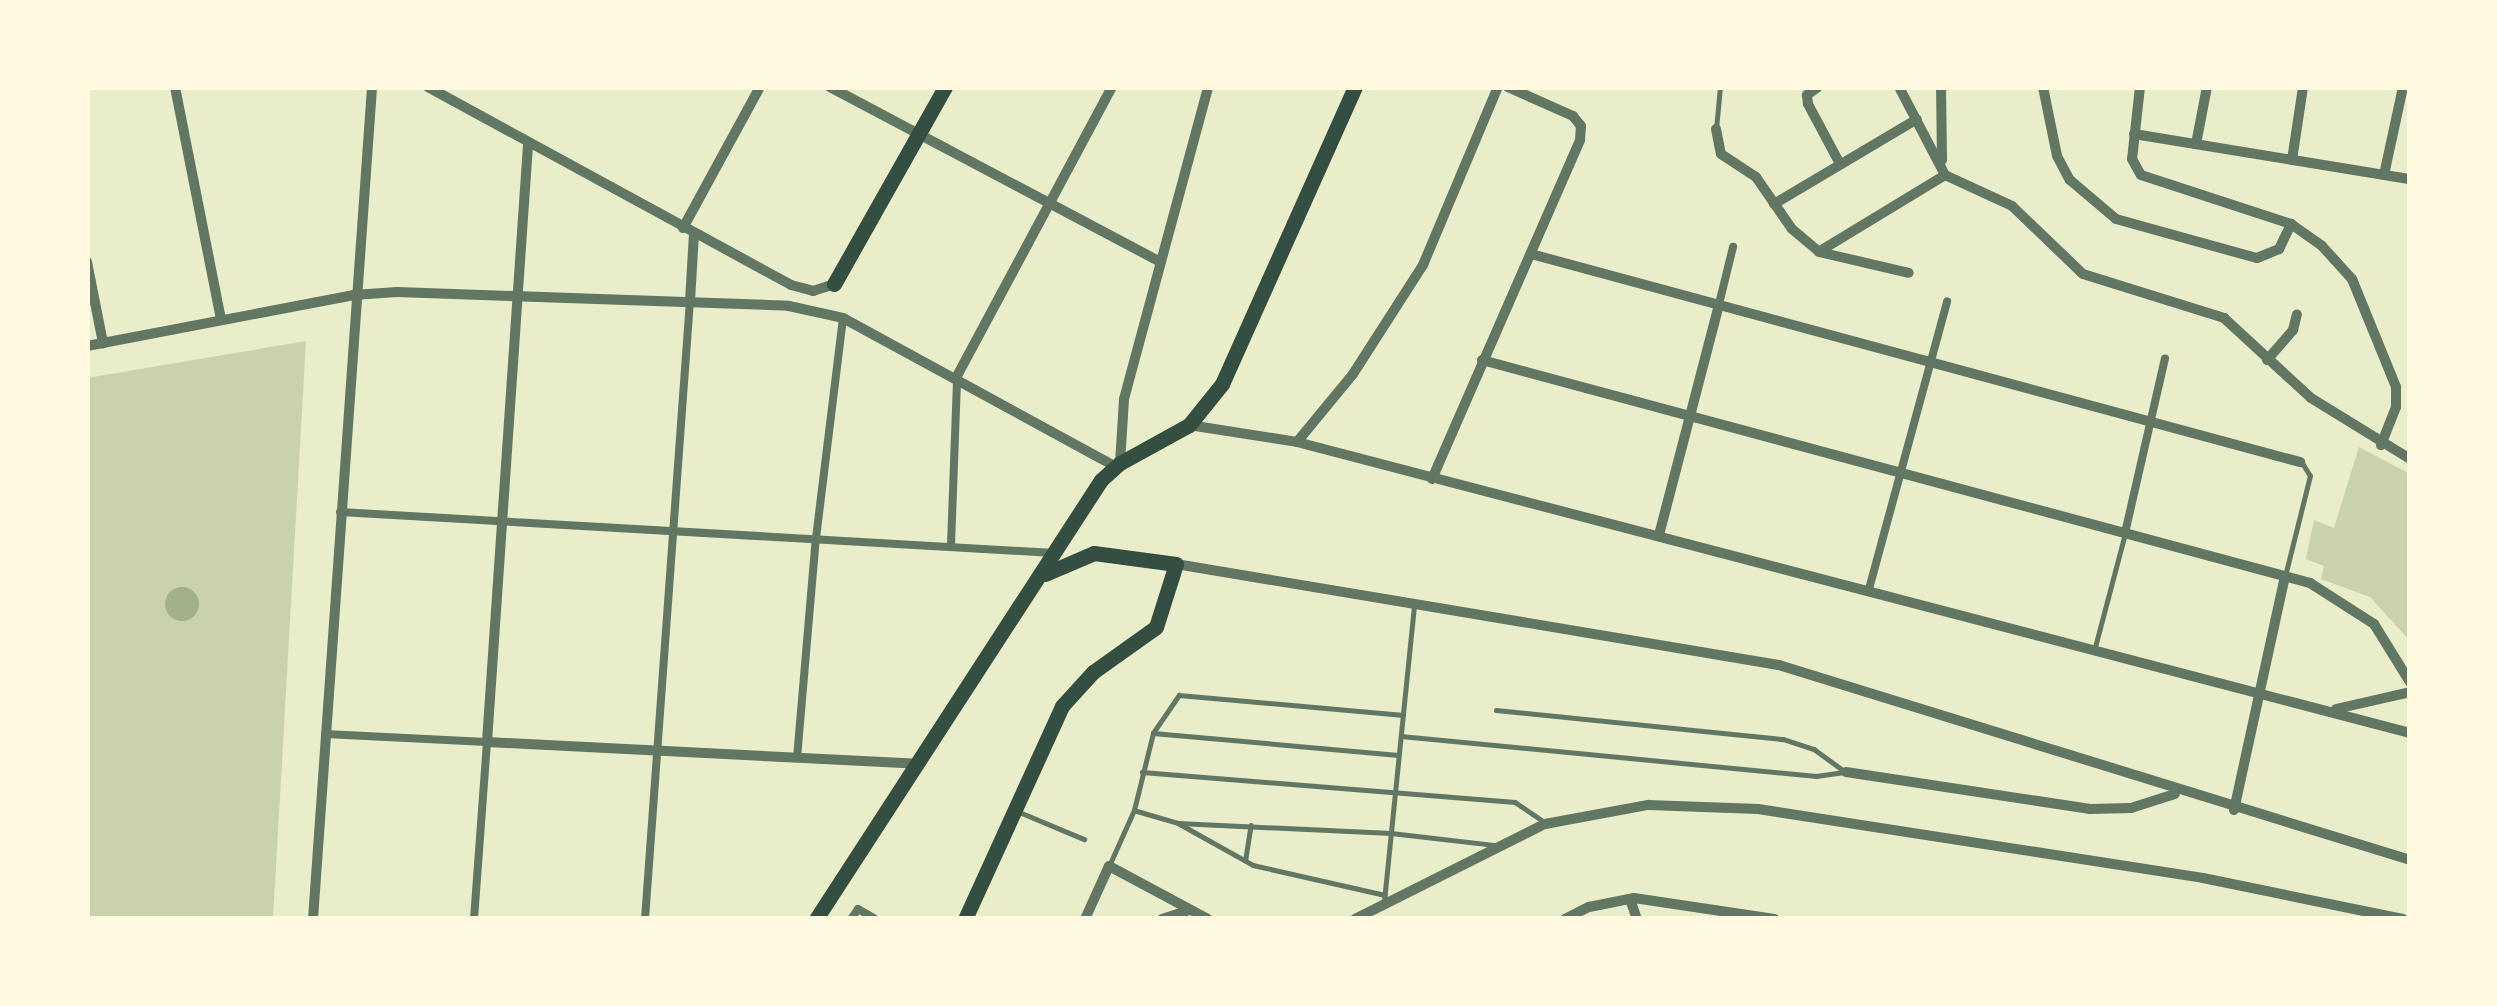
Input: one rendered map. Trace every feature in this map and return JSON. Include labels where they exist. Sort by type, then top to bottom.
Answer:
[{"type":"main road","points":[[834,284],[945,87]]},
{"type":"main road","points":[[817,919],[1117,464],[1190,425],[1208,406],[1238,352],[1354,87]]},
{"type":"main road","points":[[1080,514],[1080,538],[1094,553]]},
{"type":"main road","points":[[964,919],[1062,706],[1093,673],[1156,627],[1176,563],[1094,553],[1064,562],[1038,580]]},
{"type":"street","points":[[175,87],[221,320]]},
{"type":"street","points":[[314,919],[372,87]]},
{"type":"street","points":[[428,87],[528,145],[803,289],[834,284]]},
{"type":"street","points":[[645,919],[690,301],[689,230],[760,87]]},
{"type":"street","points":[[830,87],[1160,262]]},
{"type":"street","points":[[951,545],[957,376],[1112,87]]},
{"type":"street","points":[[87,346],[354,295],[519,295],[808,308],[843,318],[1117,464],[1124,399],[1208,87]]},
{"type":"street","points":[[1297,442],[1353,374],[1423,265],[1498,87]]},
{"type":"street","points":[[1432,479],[1531,254],[1581,126],[1573,116],[1508,87]]},
{"type":"street","points":[[1818,87],[1808,95],[1808,104],[1840,164]]},
{"type":"street","points":[[1899,87],[1945,175],[2012,206],[2084,274],[2212,310],[2311,398],[2410,459]]},
{"type":"street","points":[[1942,87],[1939,124],[1945,175]]},
{"type":"street","points":[[2043,87],[2057,156],[2070,180],[2116,218],[2257,258],[2279,249],[2291,224]]},
{"type":"street","points":[[2140,87],[2132,159],[2141,175],[2291,224],[2322,246],[2351,279],[2398,396],[2381,445]]},
{"type":"street","points":[[2196,144],[2207,87]]},
{"type":"street","points":[[2292,160],[2303,87]]},
{"type":"street","points":[[2384,175],[2403,87]]},
{"type":"street","points":[[1774,203],[1917,119]]},
{"type":"street","points":[[1716,130],[1721,154],[1756,177],[1792,230],[1819,252],[1909,273]]},
{"type":"street","points":[[2134,134],[2410,179]]},
{"type":"street","points":[[475,919],[528,145]]},
{"type":"street","points":[[1819,252],[1945,175]]},
{"type":"street","points":[[1659,535],[1733,247]]},
{"type":"street","points":[[1531,254],[2300,462]]},
{"type":"street","points":[[87,262],[103,343]]},
{"type":"street","points":[[1869,589],[1947,301]]},
{"type":"street","points":[[2267,360],[2293,330],[2297,314]]},
{"type":"street","points":[[797,758],[815,538],[843,318]]},
{"type":"street","points":[[2125,533],[2165,359]]},
{"type":"street","points":[[1482,360],[2285,576],[2355,607],[2391,644],[2410,682]]},
{"type":"street","points":[[1190,425],[1297,442],[2410,733]]},
{"type":"street","points":[[340,512],[1056,553]]},
{"type":"street","points":[[1176,563],[1779,665],[2234,810],[2410,860]]},
{"type":"street","points":[[2234,810],[2285,576]]},
{"type":"street","points":[[2332,710],[2410,692]]},
{"type":"street","points":[[325,734],[922,764]]},
{"type":"street","points":[[1846,772],[2090,809],[2131,808],[2179,793]]},
{"type":"street","points":[[1354,919],[1384,900],[1545,824],[1648,805],[1758,809],[2203,878],[2403,919]]},
{"type":"street","points":[[1084,919],[1109,866],[1208,919]]},
{"type":"street","points":[[1565,919],[1589,907],[1630,899],[1662,899],[1774,919]]},
{"type":"street","points":[[1630,899],[1637,919]]},
{"type":"street","points":[[850,919],[858,909],[875,919]]},
{"type":"street","points":[[1162,919],[1192,911]]},
{"type":"lane","points":[[1716,130],[1720,87]]},
{"type":"lane","points":[[2285,576],[2311,476],[2309,467],[2300,462]]},
{"type":"lane","points":[[2095,647],[2125,533]]},
{"type":"lane","points":[[1134,810],[1178,823],[1245,862],[1384,900],[1415,602]]},
{"type":"lane","points":[[1109,866],[1134,810],[1153,734],[1173,699],[1187,693],[1403,715]]},
{"type":"lane","points":[[1496,710],[1783,739],[1814,749],[1846,772]]},
{"type":"lane","points":[[1153,734],[1399,755]]},
{"type":"lane","points":[[1401,736],[1816,776],[1846,772]]},
{"type":"lane","points":[[1142,772],[1515,802],[1545,824]]},
{"type":"lane","points":[[1012,809],[1084,839]]},
{"type":"lane","points":[[1178,823],[1391,833],[1500,847]]},
{"type":"lane","points":[[1245,862],[1251,825]]},
{"type":"shaded area","points":[[306,341],[273,919],[87,919],[87,378]]},
{"type":"shaded area","points":[[2359,447],[2410,474],[2410,641],[2370,597],[2321,579],[2324,566],[2306,559],[2314,520],[2334,528]]},
{"type":"shaded area","points":[[182,587],[194,592],[199,604],[194,616],[182,621],[170,616],[165,604],[170,592]]}]
